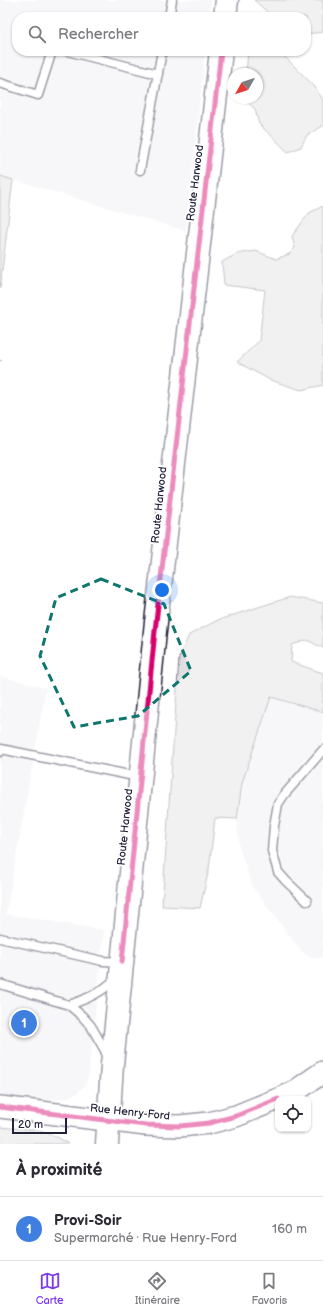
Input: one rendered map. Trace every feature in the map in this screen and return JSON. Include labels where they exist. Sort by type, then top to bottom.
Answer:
[{"type":"main road","points":[[226,12],[227,0]]},
{"type":"main road","name":"Route Harwood","points":[[107,1144],[112,1065],[140,777],[178,421],[220,56]]},
{"type":"street","name":"Rue Henry-Ford","points":[[285,1096],[294,1092],[323,1072]]},
{"type":"street","name":"Rue Henry-Ford","points":[[0,1107],[158,1126],[209,1123],[236,1116],[275,1100]]},
{"type":"lane","points":[[170,12],[172,0]]},
{"type":"lane","points":[[0,83],[38,95],[50,56]]},
{"type":"lane","points":[[87,56],[158,74]]},
{"type":"lane","points":[[140,170],[161,56]]},
{"type":"lane","points":[[0,752],[1,748],[140,777]]},
{"type":"lane","points":[[307,901],[278,872],[272,851],[274,826],[278,804],[323,750]]},
{"type":"lane","points":[[0,938],[102,961],[122,962],[120,972],[109,986],[90,998],[69,1005]]},
{"type":"lane","points":[[0,984],[69,1005],[91,1026],[112,1065]]},
{"type":"highlighted area","points":[[101,579],[164,604],[191,671],[138,716],[74,727],[40,656],[56,598]]},
{"type":"shaded area","points":[[0,0],[211,0],[210,12],[12,12],[12,56],[204,56],[186,231],[0,176]]},
{"type":"shaded area","points":[[254,0],[323,0],[323,32],[311,33],[311,12],[267,12]]},
{"type":"shaded area","points":[[248,56],[284,56],[315,87],[323,100],[323,126],[307,135],[301,147],[288,152],[259,124],[255,109],[250,104],[263,104],[263,68],[247,68]]},
{"type":"shaded area","points":[[0,176],[13,180],[0,288]]},
{"type":"shaded area","points":[[323,206],[323,385],[301,390],[270,380],[237,362],[259,341],[265,290],[224,285],[222,262],[237,254],[256,251],[276,259],[289,254],[295,248],[292,236],[309,213]]},
{"type":"shaded area","points":[[290,597],[323,603],[323,648],[307,640],[292,645],[291,662],[323,673],[323,712],[271,697],[242,783],[237,819],[215,818],[209,869],[200,908],[162,906],[179,658],[189,635],[218,620]]},
{"type":"shaded area","points":[[0,676],[46,688],[6,914],[104,930],[89,1074],[85,1086],[77,1093],[67,1098],[46,1101],[0,1096]]},
{"type":"shaded area","points":[[271,697],[323,712],[323,957],[317,959],[309,957],[301,951],[253,888],[239,847],[237,819],[242,783]]},
{"type":"shaded area","points":[[0,1127],[44,1132],[68,1144],[0,1144]]},
{"type":"cycle path","points":[[122,962],[155,631],[220,56]]},
{"type":"cycle path","points":[[0,1107],[146,1125],[180,1126],[209,1123],[236,1116],[275,1100]]},
{"type":"place","name":"Provi-Soir","points":[[24,1023]]}]
